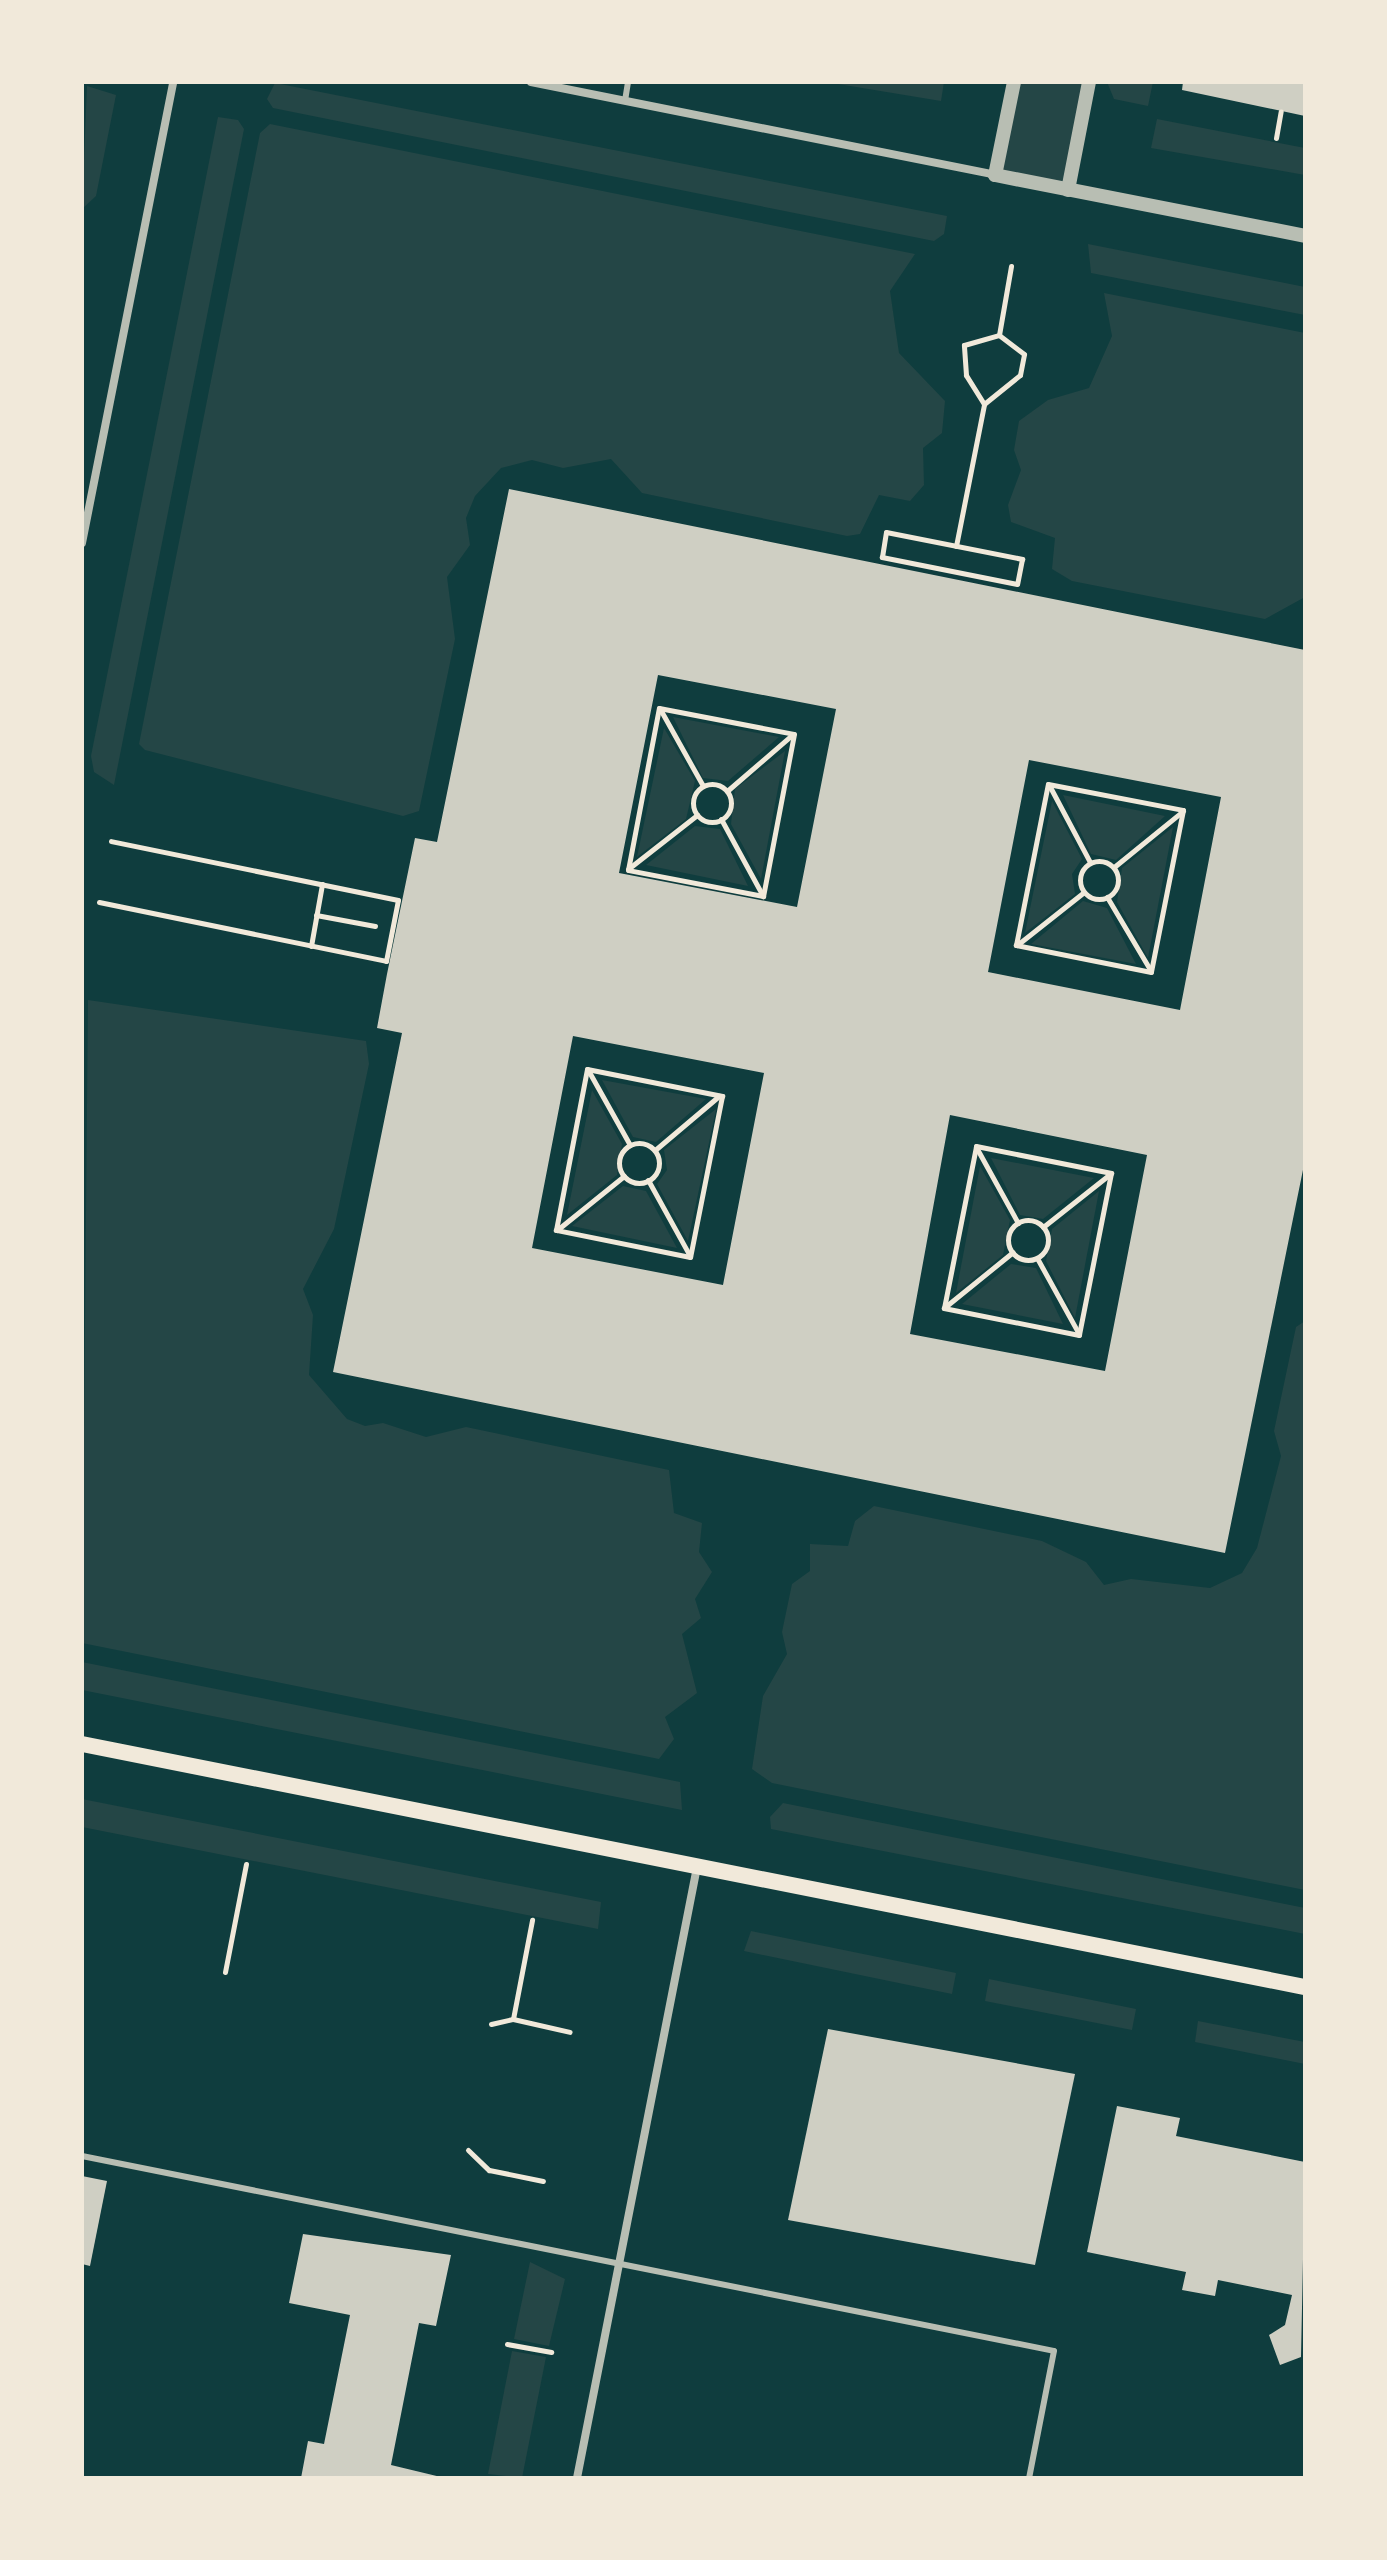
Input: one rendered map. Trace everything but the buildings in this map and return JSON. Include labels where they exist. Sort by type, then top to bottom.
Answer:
[{"type":"main road","points":[[82,1744],[1305,1987]]},
{"type":"street","points":[[82,543],[173,82]]},
{"type":"street","points":[[531,82],[1305,236]]},
{"type":"street","points":[[995,175],[1014,82]]},
{"type":"street","points":[[1068,190],[1089,82]]},
{"type":"street","points":[[577,2478],[697,1867]]},
{"type":"lane","points":[[625,101],[628,82]]},
{"type":"lane","points":[[82,2156],[619,2260],[1054,2351],[1029,2478]]},
{"type":"path","points":[[1276,138],[1281,111]]},
{"type":"path","points":[[999,335],[1011,266]]},
{"type":"path","points":[[956,546],[984,404],[1020,375],[1024,354],[999,335]]},
{"type":"path","points":[[984,404],[966,375],[964,345],[999,335]]},
{"type":"path","points":[[886,532],[956,546],[1022,559],[1017,584],[882,557],[886,532]]},
{"type":"path","points":[[659,708],[794,734]]},
{"type":"path","points":[[659,708],[703,786],[727,791]]},
{"type":"path","points":[[628,870],[659,708]]},
{"type":"path","points":[[727,791],[794,734]]},
{"type":"path","points":[[763,896],[794,734]]},
{"type":"path","points":[[1048,784],[1183,810]]},
{"type":"path","points":[[1048,784],[1090,862],[1114,867]]},
{"type":"path","points":[[1016,945],[1048,784]]},
{"type":"path","points":[[697,815],[692,803],[703,786]]},
{"type":"path","points":[[721,819],[731,809],[727,791]]},
{"type":"path","points":[[1114,867],[1183,810]]},
{"type":"path","points":[[1151,972],[1183,810]]},
{"type":"path","points":[[628,870],[697,815],[721,819]]},
{"type":"path","points":[[721,819],[763,896]]},
{"type":"path","points":[[99,902],[386,961],[398,900],[111,841]]},
{"type":"path","points":[[1084,892],[1080,875],[1090,862]]},
{"type":"path","points":[[1107,897],[1118,884],[1114,867]]},
{"type":"path","points":[[628,870],[763,896]]},
{"type":"path","points":[[311,946],[322,884]]},
{"type":"path","points":[[1084,892],[1107,897],[1151,972]]},
{"type":"path","points":[[1016,945],[1084,892]]},
{"type":"path","points":[[316,915],[375,926]]},
{"type":"path","points":[[1016,945],[1151,972]]},
{"type":"path","points":[[587,1069],[720,1096]]},
{"type":"path","points":[[587,1069],[630,1145],[655,1150]]},
{"type":"path","points":[[556,1230],[587,1069]]},
{"type":"path","points":[[655,1150],[720,1096]]},
{"type":"path","points":[[690,1257],[720,1096]]},
{"type":"path","points":[[624,1176],[620,1160],[630,1145]]},
{"type":"path","points":[[976,1146],[1111,1173]]},
{"type":"path","points":[[976,1146],[1018,1223]]},
{"type":"path","points":[[944,1308],[976,1146]]},
{"type":"path","points":[[648,1180],[659,1168],[655,1150]]},
{"type":"path","points":[[1018,1223],[1043,1227],[1111,1173]]},
{"type":"path","points":[[1079,1335],[1111,1173]]},
{"type":"path","points":[[556,1230],[624,1176],[648,1180]]},
{"type":"path","points":[[648,1180],[690,1257]]},
{"type":"path","points":[[1013,1252],[1008,1238],[1018,1223]]},
{"type":"path","points":[[1037,1258],[1048,1239],[1043,1227]]},
{"type":"path","points":[[556,1230],[690,1257]]},
{"type":"path","points":[[1013,1252],[1037,1258],[1079,1335]]},
{"type":"path","points":[[944,1308],[1013,1252]]},
{"type":"path","points":[[944,1308],[1079,1335]]},
{"type":"path","points":[[225,1972],[246,1864]]},
{"type":"path","points":[[513,2019],[532,1920]]},
{"type":"path","points":[[491,2024],[513,2019],[570,2032]]},
{"type":"path","points":[[468,2150],[489,2170],[543,2181]]},
{"type":"path","points":[[507,2344],[551,2352]]},
{"type":"shaded area","points":[[826,82],[944,82],[941,101]]},
{"type":"shaded area","points":[[1014,82],[1089,82],[1068,190],[995,175]]},
{"type":"shaded area","points":[[1107,82],[1153,82],[1148,106],[1114,99]]},
{"type":"shaded area","points":[[275,83],[947,216],[944,234],[934,241],[273,108],[267,99]]},
{"type":"shaded area","points":[[87,86],[116,95],[96,196],[82,209]]},
{"type":"shaded area","points":[[218,117],[238,120],[244,129],[114,785],[94,772],[91,756]]},
{"type":"shaded area","points":[[1157,119],[1305,148],[1305,175],[1151,148]]},
{"type":"shaded area","points":[[270,124],[915,254],[890,291],[899,353],[945,401],[942,433],[923,448],[924,485],[910,501],[879,495],[860,534],[847,536],[642,493],[611,459],[563,468],[532,460],[501,468],[475,496],[466,518],[470,545],[447,577],[455,639],[419,811],[403,816],[145,750],[139,744],[260,133]]},
{"type":"shaded area","points":[[1088,244],[1305,287],[1305,315],[1091,273]]},
{"type":"shaded area","points":[[1104,293],[1305,333],[1305,597],[1265,619],[1072,581],[1052,569],[1055,538],[1011,522],[1008,505],[1021,470],[1014,450],[1019,421],[1048,400],[1089,388],[1112,336]]},
{"type":"shaded area","points":[[673,717],[779,737],[728,781],[703,778]]},
{"type":"shaded area","points":[[664,728],[695,781],[686,819],[637,857]]},
{"type":"shaded area","points":[[785,751],[761,879],[731,824],[735,789]]},
{"type":"shaded area","points":[[1063,795],[1165,816],[1116,860],[1091,854]]},
{"type":"shaded area","points":[[1052,801],[1082,859],[1072,874],[1075,894],[1025,933]]},
{"type":"shaded area","points":[[695,826],[720,829],[748,886],[646,865]]},
{"type":"shaded area","points":[[1173,827],[1148,958],[1117,902],[1122,868]]},
{"type":"shaded area","points":[[1083,901],[1107,908],[1136,964],[1031,944]]},
{"type":"shaded area","points":[[88,1000],[366,1041],[369,1064],[334,1229],[303,1289],[313,1315],[309,1375],[347,1419],[365,1426],[383,1423],[426,1437],[466,1427],[669,1470],[674,1513],[702,1523],[699,1552],[712,1572],[695,1599],[701,1618],[682,1634],[697,1693],[665,1717],[674,1739],[659,1759],[82,1643]]},
{"type":"shaded area","points":[[602,1080],[706,1099],[656,1142],[633,1137]]},
{"type":"shaded area","points":[[592,1090],[622,1144],[617,1175],[567,1215]]},
{"type":"shaded area","points":[[716,1109],[688,1241],[657,1184],[667,1170],[664,1150]]},
{"type":"shaded area","points":[[991,1158],[1094,1178],[1043,1219],[1020,1215]]},
{"type":"shaded area","points":[[980,1166],[1010,1220],[1003,1255],[956,1293]]},
{"type":"shaded area","points":[[623,1186],[646,1191],[677,1248],[572,1226]]},
{"type":"shaded area","points":[[1099,1191],[1075,1318],[1046,1261],[1052,1229]]},
{"type":"shaded area","points":[[1011,1264],[1036,1268],[1063,1324],[962,1304]]},
{"type":"shaded area","points":[[1305,1321],[1305,1890],[772,1783],[752,1769],[763,1696],[787,1654],[782,1632],[792,1584],[810,1571],[810,1544],[848,1546],[855,1521],[874,1506],[1042,1541],[1086,1562],[1104,1585],[1131,1579],[1210,1588],[1242,1573],[1257,1548],[1281,1456],[1274,1431],[1296,1327]]},
{"type":"shaded area","points":[[82,1662],[680,1782],[682,1810],[82,1690]]},
{"type":"shaded area","points":[[82,1799],[601,1902],[598,1929],[82,1827]]},
{"type":"shaded area","points":[[783,1803],[1305,1908],[1305,1934],[771,1829],[770,1817]]},
{"type":"shaded area","points":[[751,1931],[956,1973],[952,1994],[744,1951]]},
{"type":"shaded area","points":[[989,1979],[1136,2009],[1132,2030],[985,2001]]},
{"type":"shaded area","points":[[1198,2021],[1305,2042],[1305,2064],[1195,2042]]},
{"type":"shaded area","points":[[530,2262],[565,2279],[549,2346],[514,2339]]},
{"type":"shaded area","points":[[512,2351],[546,2357],[522,2478],[488,2474]]}]
